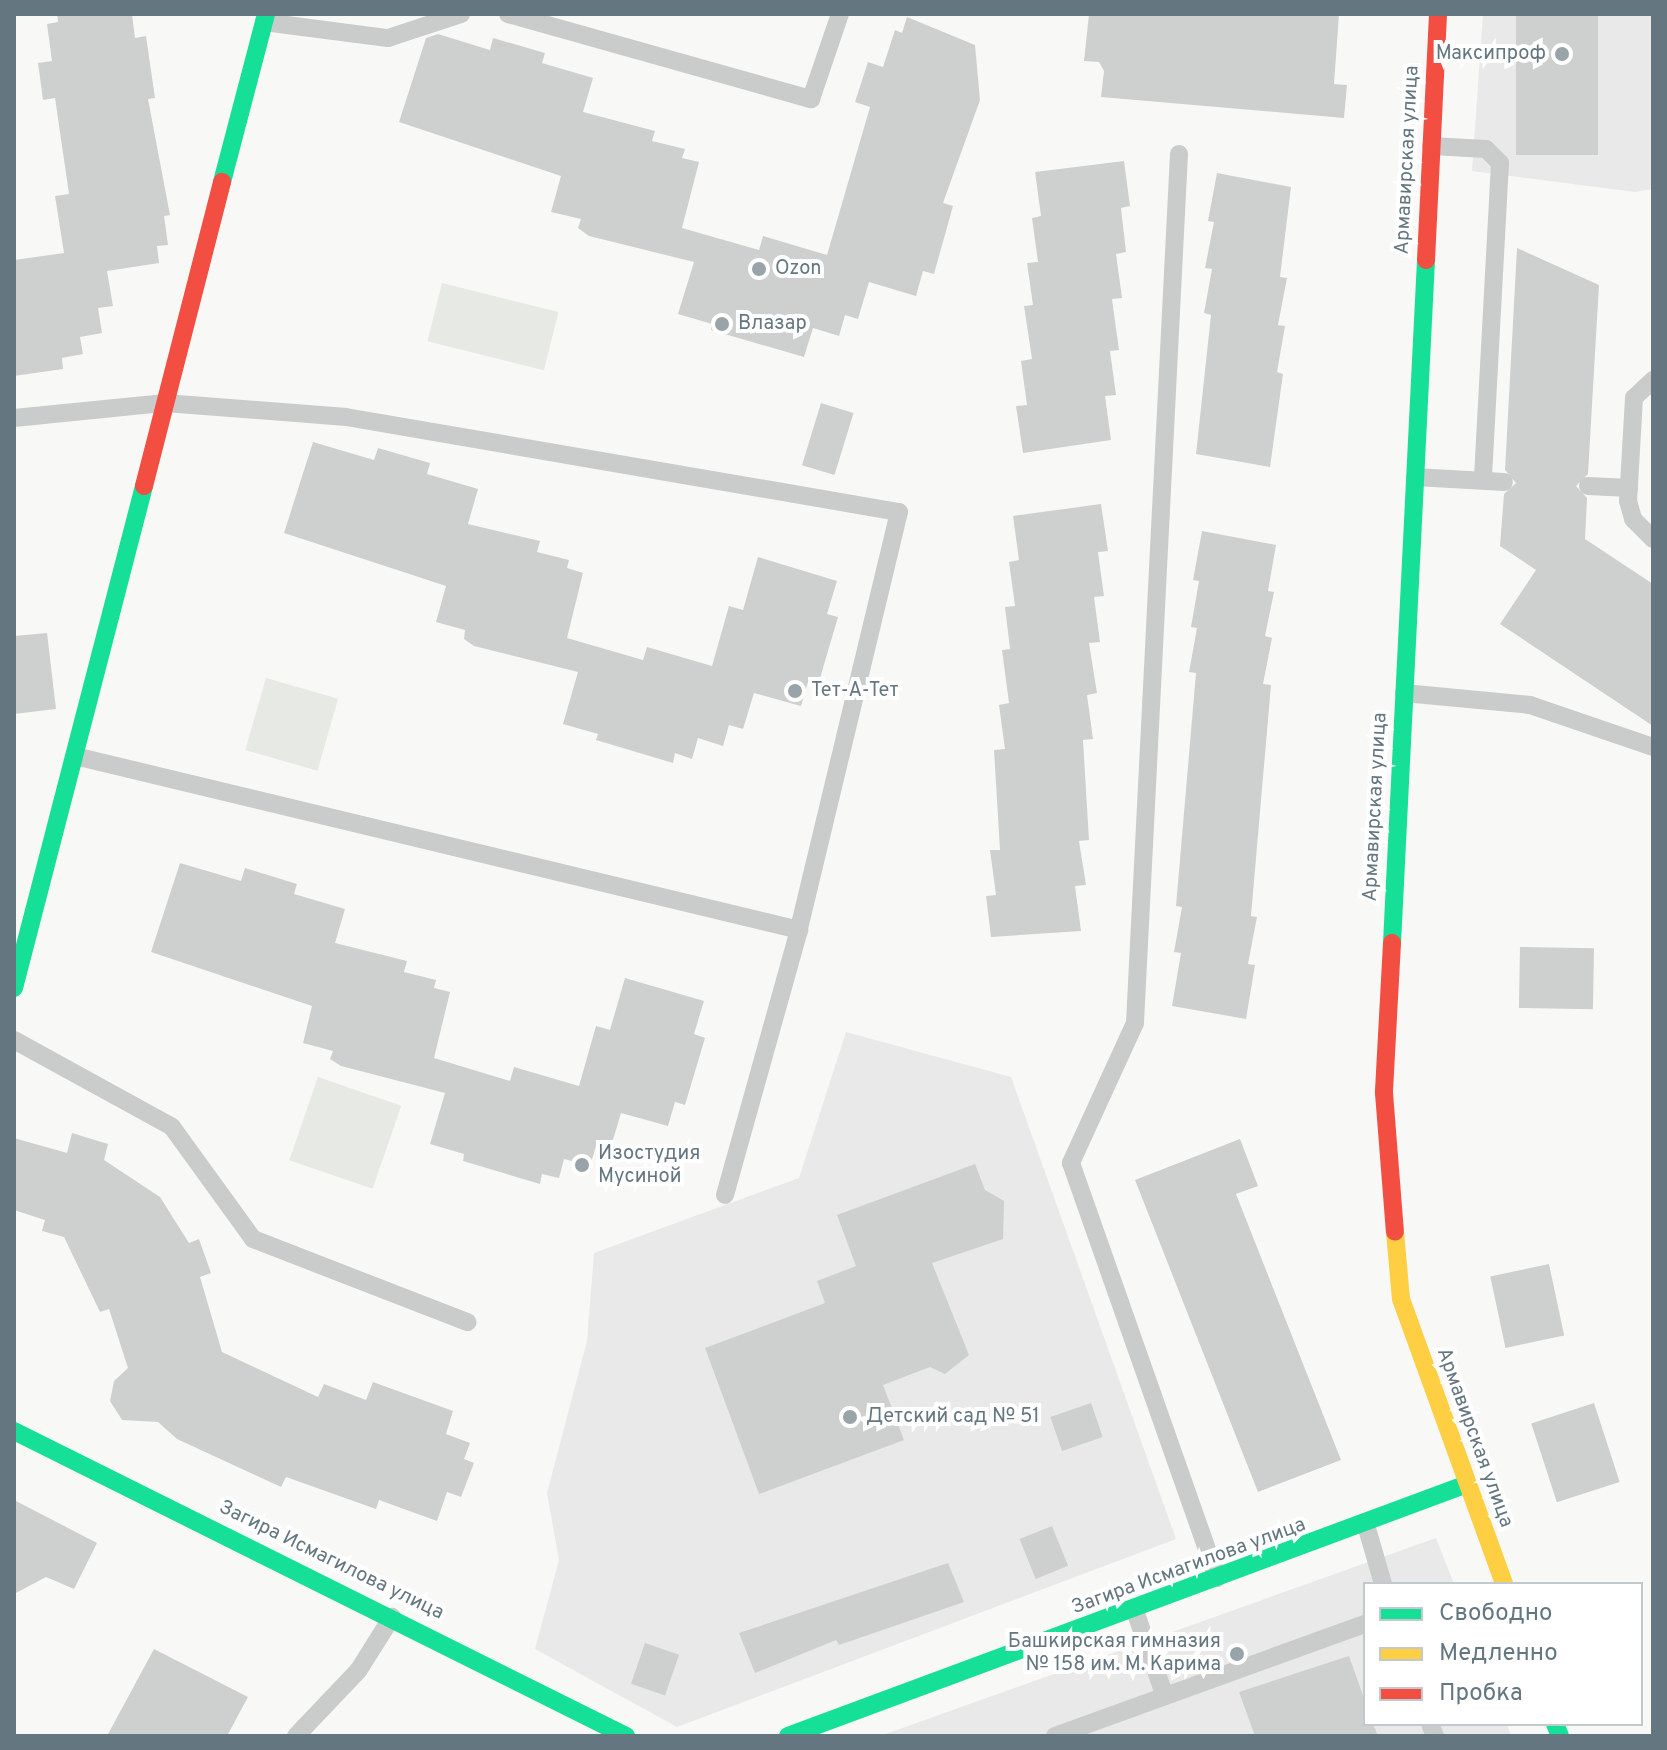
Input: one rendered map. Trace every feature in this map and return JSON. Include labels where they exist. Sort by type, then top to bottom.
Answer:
[{"type":"street","name":"Армавирская улица","points":[[1438,14],[1386,1115],[1401,1299],[1503,1582]]},
{"type":"street","points":[[14,988],[265,18]]},
{"type":"street","name":"Загира Исмагилова улица","points":[[14,1431],[393,1615],[626,1736]]},
{"type":"street","name":"Загира Исмагилова улица","points":[[788,1736],[840,1727],[1467,1484]]},
{"type":"lane","points":[[265,18],[388,38],[461,14]]},
{"type":"lane","points":[[508,14],[811,99],[840,14]]},
{"type":"lane","points":[[1431,146],[1486,149],[1500,163],[1483,480]]},
{"type":"lane","points":[[1179,154],[1135,1023],[1071,1163],[1218,1581]]},
{"type":"lane","points":[[1653,380],[1634,398],[1629,488],[1633,519],[1653,539]]},
{"type":"lane","points":[[14,418],[165,403],[346,417],[899,512],[799,930],[725,1195]]},
{"type":"lane","points":[[1415,477],[1504,482]]},
{"type":"lane","points":[[1588,486],[1629,488]]},
{"type":"lane","points":[[1404,693],[1530,705],[1653,747]]},
{"type":"lane","points":[[74,756],[799,930]]},
{"type":"lane","points":[[14,1040],[172,1127],[253,1239],[467,1322]]},
{"type":"lane","points":[[1366,1525],[1382,1582]]},
{"type":"lane","points":[[1135,1611],[1164,1694]]},
{"type":"lane","points":[[296,1736],[358,1671],[393,1615]]},
{"type":"lane","points":[[1055,1736],[1164,1694],[1363,1625]]},
{"type":"shaded area","points":[[1483,14],[1653,14],[1653,189],[1635,192],[1472,171]]},
{"type":"shaded area","points":[[442,283],[558,312],[544,370],[427,341]]},
{"type":"shaded area","points":[[266,678],[338,699],[317,771],[245,750]]},
{"type":"shaded area","name":"Детский сад № 51","points":[[846,1032],[1011,1077],[1176,1539],[677,1727],[535,1649],[559,1560],[547,1493],[587,1341],[594,1253],[799,1178]]},
{"type":"shaded area","points":[[318,1077],[401,1106],[373,1189],[289,1160]]},
{"type":"shaded area","name":"Башкирская гимназия № 158 им. М. Карима","points":[[1436,1538],[1453,1582],[1363,1582],[1363,1726],[1508,1726],[1511,1736],[880,1736]]},
{"type":"building","points":[[57,14],[132,14],[135,38],[146,36],[155,98],[148,99],[170,215],[164,216],[168,245],[157,246],[159,263],[107,271],[113,306],[98,308],[102,333],[80,337],[83,354],[62,358],[63,369],[14,376],[14,260],[64,253],[55,196],[69,194],[55,98],[43,100],[38,63],[52,61],[47,24],[58,22]]},
{"type":"building","points":[[1089,14],[1339,14],[1334,84],[1347,85],[1344,118],[1101,97],[1104,71],[1099,62],[1084,61]]},
{"type":"building","points":[[1516,14],[1598,14],[1598,155],[1516,155]]},
{"type":"building","points":[[907,17],[975,45],[980,100],[943,203],[953,206],[934,274],[923,271],[916,296],[869,282],[858,319],[845,315],[839,336],[813,328],[804,357],[711,330],[712,324],[678,314],[694,262],[589,236],[578,228],[581,219],[551,212],[561,176],[399,122],[426,38],[438,34],[490,50],[493,38],[545,53],[542,63],[593,78],[583,112],[655,131],[652,141],[685,149],[682,158],[699,162],[682,228],[759,250],[763,236],[827,255],[870,107],[855,102],[868,62],[883,67],[895,30],[902,33]]},
{"type":"building","points":[[1124,161],[1130,206],[1121,208],[1126,252],[1116,254],[1122,298],[1112,299],[1119,350],[1110,351],[1116,395],[1105,396],[1111,440],[1023,453],[1016,406],[1027,405],[1021,361],[1032,359],[1024,306],[1033,305],[1027,263],[1038,262],[1032,218],[1041,216],[1035,172]]},
{"type":"building","points":[[1217,173],[1291,187],[1280,277],[1287,278],[1278,325],[1285,326],[1277,372],[1283,374],[1270,467],[1196,454],[1211,315],[1204,313],[1212,269],[1205,268],[1214,222],[1208,221]]},
{"type":"building","points":[[1517,248],[1599,285],[1588,474],[1576,486],[1587,498],[1585,539],[1653,584],[1653,726],[1500,624],[1536,570],[1500,546],[1504,494],[1516,483],[1505,470]]},
{"type":"building","points":[[821,403],[854,413],[835,475],[802,465]]},
{"type":"building","points":[[313,442],[374,460],[378,448],[430,463],[427,474],[478,489],[468,524],[540,541],[537,552],[569,560],[567,568],[583,573],[567,638],[643,660],[647,647],[712,666],[729,606],[743,610],[758,557],[837,581],[827,614],[838,617],[818,685],[808,682],[801,706],[754,693],[743,729],[729,725],[723,746],[698,738],[692,759],[675,753],[673,763],[596,740],[598,734],[563,724],[578,672],[474,646],[464,639],[465,630],[436,622],[446,586],[284,533]]},
{"type":"building","points":[[1101,504],[1108,551],[1098,552],[1104,596],[1094,597],[1100,642],[1089,643],[1097,693],[1087,695],[1093,739],[1083,740],[1089,840],[1079,841],[1086,885],[1075,886],[1081,931],[991,937],[986,896],[996,895],[990,850],[1000,850],[994,750],[1005,749],[999,705],[1009,703],[1002,650],[1010,649],[1005,607],[1015,606],[1009,562],[1019,560],[1013,516]]},
{"type":"building","points":[[1202,531],[1276,545],[1268,591],[1274,592],[1265,636],[1272,638],[1263,684],[1271,685],[1251,916],[1257,917],[1248,964],[1255,965],[1246,1019],[1172,1006],[1181,953],[1174,952],[1182,907],[1176,906],[1196,673],[1189,672],[1197,628],[1191,627],[1199,581],[1193,580]]},
{"type":"building","points":[[47,633],[56,709],[14,714],[14,636]]},
{"type":"building","points":[[180,863],[241,881],[245,868],[297,884],[294,894],[345,909],[335,943],[407,961],[404,972],[436,980],[434,988],[450,992],[434,1058],[510,1081],[514,1067],[579,1086],[596,1026],[610,1030],[625,978],[704,1001],[694,1034],[705,1038],[685,1105],[675,1102],[668,1126],[621,1113],[610,1150],[596,1146],[590,1166],[564,1159],[559,1178],[542,1174],[540,1184],[463,1161],[464,1154],[430,1144],[445,1093],[341,1066],[330,1059],[333,1051],[303,1043],[312,1006],[151,952]]},
{"type":"building","points":[[1520,947],[1594,948],[1593,1009],[1519,1008]]},
{"type":"building","points":[[72,1133],[108,1144],[104,1160],[160,1197],[189,1243],[199,1239],[211,1273],[200,1277],[222,1352],[318,1397],[324,1384],[366,1400],[373,1382],[453,1411],[446,1434],[470,1443],[464,1459],[474,1463],[461,1497],[447,1492],[437,1521],[379,1500],[376,1509],[286,1477],[281,1487],[177,1439],[158,1422],[122,1420],[110,1401],[114,1381],[128,1368],[109,1309],[100,1312],[64,1237],[42,1231],[45,1220],[14,1210],[14,1138],[67,1153]]},
{"type":"building","points":[[1240,1139],[1258,1186],[1236,1194],[1341,1460],[1258,1492],[1135,1180]]},
{"type":"building","points":[[975,1164],[985,1190],[1004,1201],[1003,1239],[932,1263],[969,1355],[945,1374],[930,1367],[883,1385],[904,1440],[759,1494],[705,1348],[825,1303],[817,1281],[856,1266],[837,1215]]},
{"type":"building","points":[[1549,1264],[1564,1335],[1505,1348],[1490,1276]]},
{"type":"building","points":[[1091,1403],[1103,1437],[1062,1451],[1050,1417]]},
{"type":"building","points":[[1594,1403],[1620,1482],[1557,1502],[1531,1423]]},
{"type":"building","points":[[14,1500],[97,1543],[74,1589],[46,1577],[14,1594]]},
{"type":"building","points":[[1052,1526],[1068,1566],[1036,1579],[1020,1539]]},
{"type":"building","points":[[948,1563],[964,1602],[839,1645],[836,1640],[755,1673],[739,1633]]},
{"type":"building","points":[[645,1643],[679,1655],[665,1695],[631,1684]]},
{"type":"building","points":[[154,1649],[248,1697],[227,1736],[107,1736]]},
{"type":"building","points":[[1349,1656],[1363,1695],[1363,1726],[1374,1726],[1378,1736],[1255,1736],[1239,1692]]},
{"type":"traffic: fast","points":[[222,182],[266,14]]},
{"type":"traffic: fast","points":[[1392,943],[1426,260]]},
{"type":"traffic: fast","points":[[14,988],[144,486]]},
{"type":"traffic: fast","points":[[14,1431],[626,1736]]},
{"type":"traffic: fast","points":[[788,1736],[1467,1484]]},
{"type":"traffic: fast","points":[[1556,1726],[1560,1736]]},
{"type":"traffic: slow","points":[[1395,1232],[1401,1299],[1503,1582]]},
{"type":"traffic: jam","points":[[1426,260],[1438,14]]},
{"type":"traffic: jam","points":[[144,486],[222,182]]},
{"type":"traffic: jam","points":[[1392,943],[1384,1093],[1395,1232]]},
{"type":"place","name":"Максипроф","points":[[1562,54]]},
{"type":"place","name":"Ozon","points":[[759,269]]},
{"type":"place","name":"Влазар","points":[[722,324]]},
{"type":"place","name":"Тет-А-Тет","points":[[795,691]]},
{"type":"place","name":"Изостудия Мусиной","points":[[582,1165]]},
{"type":"place","name":"Детский сад № 51","points":[[850,1417]]},
{"type":"place","name":"Башкирская гимназия № 158 им. М. Карима","points":[[1237,1654]]}]
